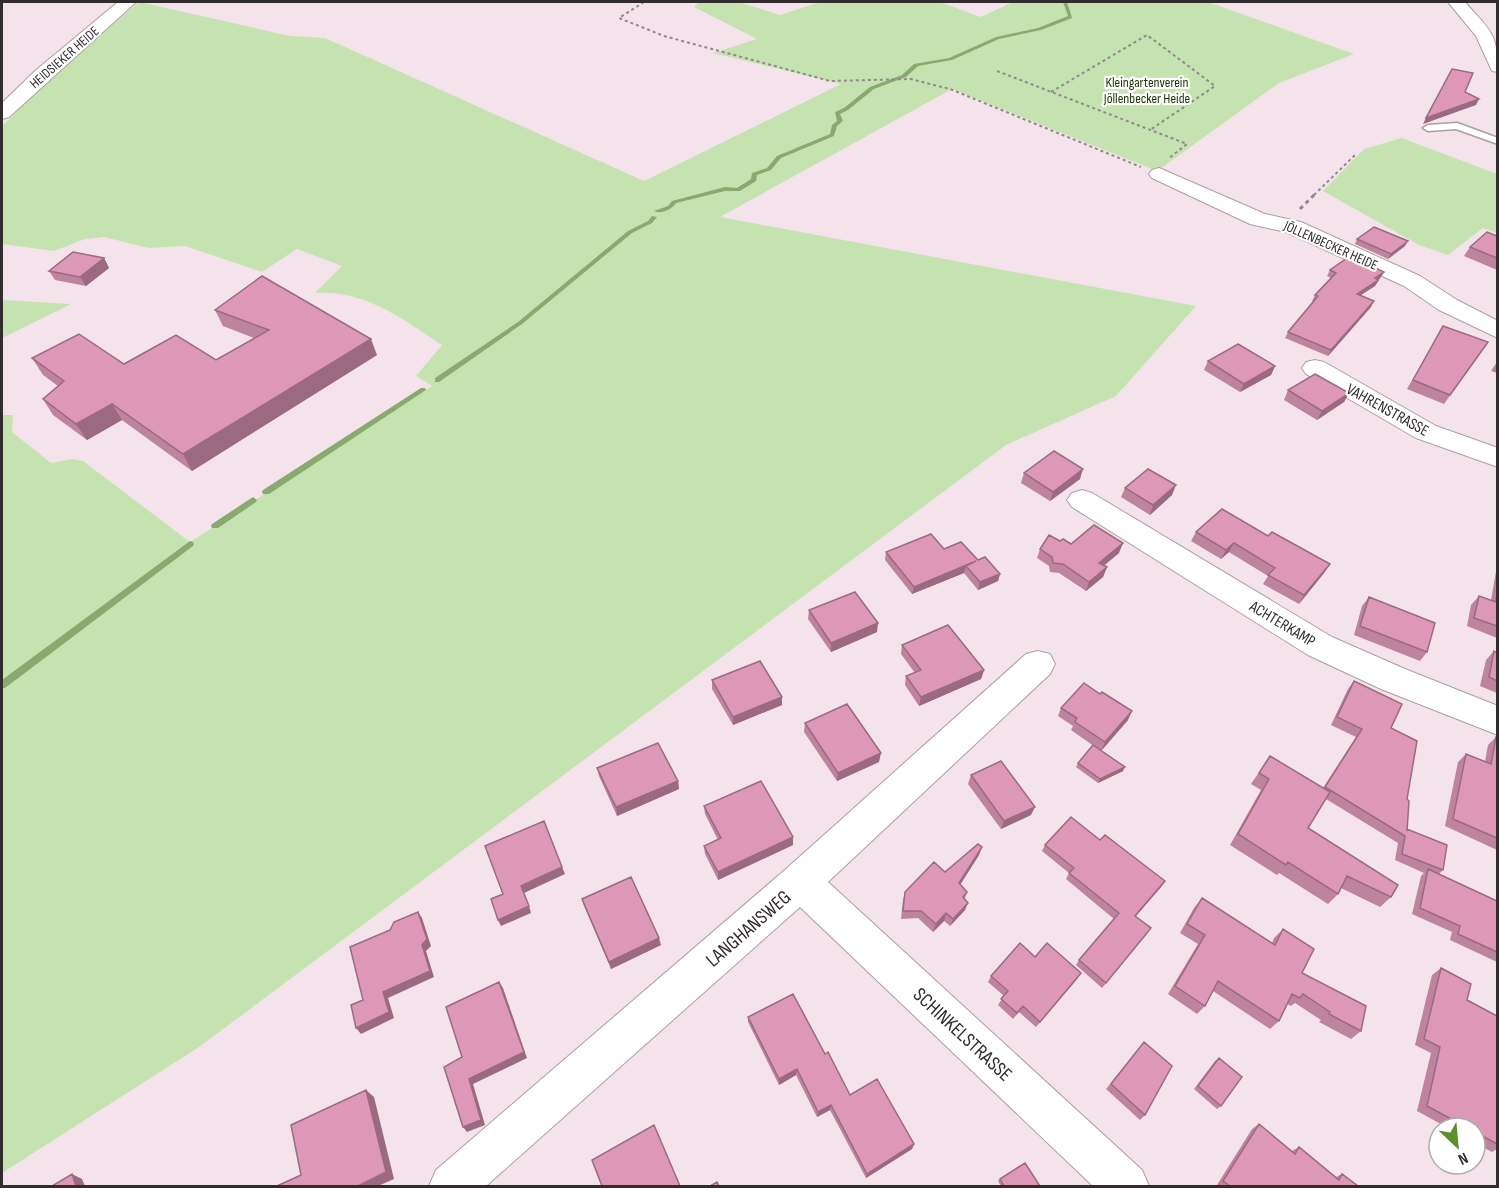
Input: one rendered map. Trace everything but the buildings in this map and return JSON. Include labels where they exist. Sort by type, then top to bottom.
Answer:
[{"type":"street","name":"HEIDSIEKER HEIDE","points":[[2,113],[42,75],[128,2]]},
{"type":"street","points":[[1456,2],[1484,35],[1497,67]]},
{"type":"street","name":"JÖLLENBECKER HEIDE","points":[[1155,173],[1258,219],[1282,224],[1412,281],[1448,305],[1497,331]]},
{"type":"street","name":"VAHRENSTRASSE","points":[[1315,368],[1425,432],[1497,458]]},
{"type":"street","name":"ACHTERKAMP","points":[[1082,500],[1320,646],[1393,679],[1497,721]]},
{"type":"street","name":"LANGHANSWEG","points":[[452,1186],[800,882],[1038,664]]},
{"type":"street","name":"SCHINKELSTRASSE","points":[[800,882],[1126,1186]]},
{"type":"lane","points":[[1428,128],[1457,126],[1497,141]]},
{"type":"path","points":[[644,2],[619,18],[664,36],[830,81],[911,79],[950,89],[1155,173],[1187,144],[997,71]]},
{"type":"path","points":[[1051,92],[1147,35],[1215,86],[1150,130]]},
{"type":"path","points":[[1282,224],[1300,210],[1355,155]]},
{"type":"green space","name":"Kleingartenverein Jöllenbecker Heide","points":[[139,2],[290,36],[325,38],[644,181],[841,84],[713,53],[757,39],[694,7],[699,2],[739,2],[780,15],[820,2],[940,2],[981,17],[1013,2],[1208,2],[1354,54],[1279,83],[1157,171],[952,89],[720,217],[1196,306],[1116,396],[1006,445],[199,1047],[2,1173],[2,415],[13,415],[12,432],[51,463],[72,459],[83,461],[190,542],[432,386],[416,376],[442,345],[398,316],[366,301],[333,293],[315,293],[342,266],[297,249],[262,272],[185,246],[149,248],[104,237],[85,239],[54,251],[2,244],[2,126],[51,77]]},
{"type":"green space","points":[[1402,138],[1497,174],[1497,233],[1483,228],[1448,255],[1419,245],[1323,191],[1364,149]]},
{"type":"green space","points":[[2,300],[71,304],[2,338]]},
{"type":"waterway","points":[[657,211],[670,207],[674,202],[725,189],[738,190],[754,180],[754,174],[769,169],[779,157],[832,135],[835,125],[840,121],[837,113],[846,109],[872,88],[904,76],[916,65],[950,59],[998,38],[1039,29],[1070,17],[1065,2]]},
{"type":"waterway","points":[[437,380],[520,323],[630,232],[650,222],[654,217]]},
{"type":"waterway","points":[[266,492],[423,390]]},
{"type":"waterway","points":[[215,526],[253,500]]},
{"type":"waterway","points":[[2,685],[190,544]]}]
